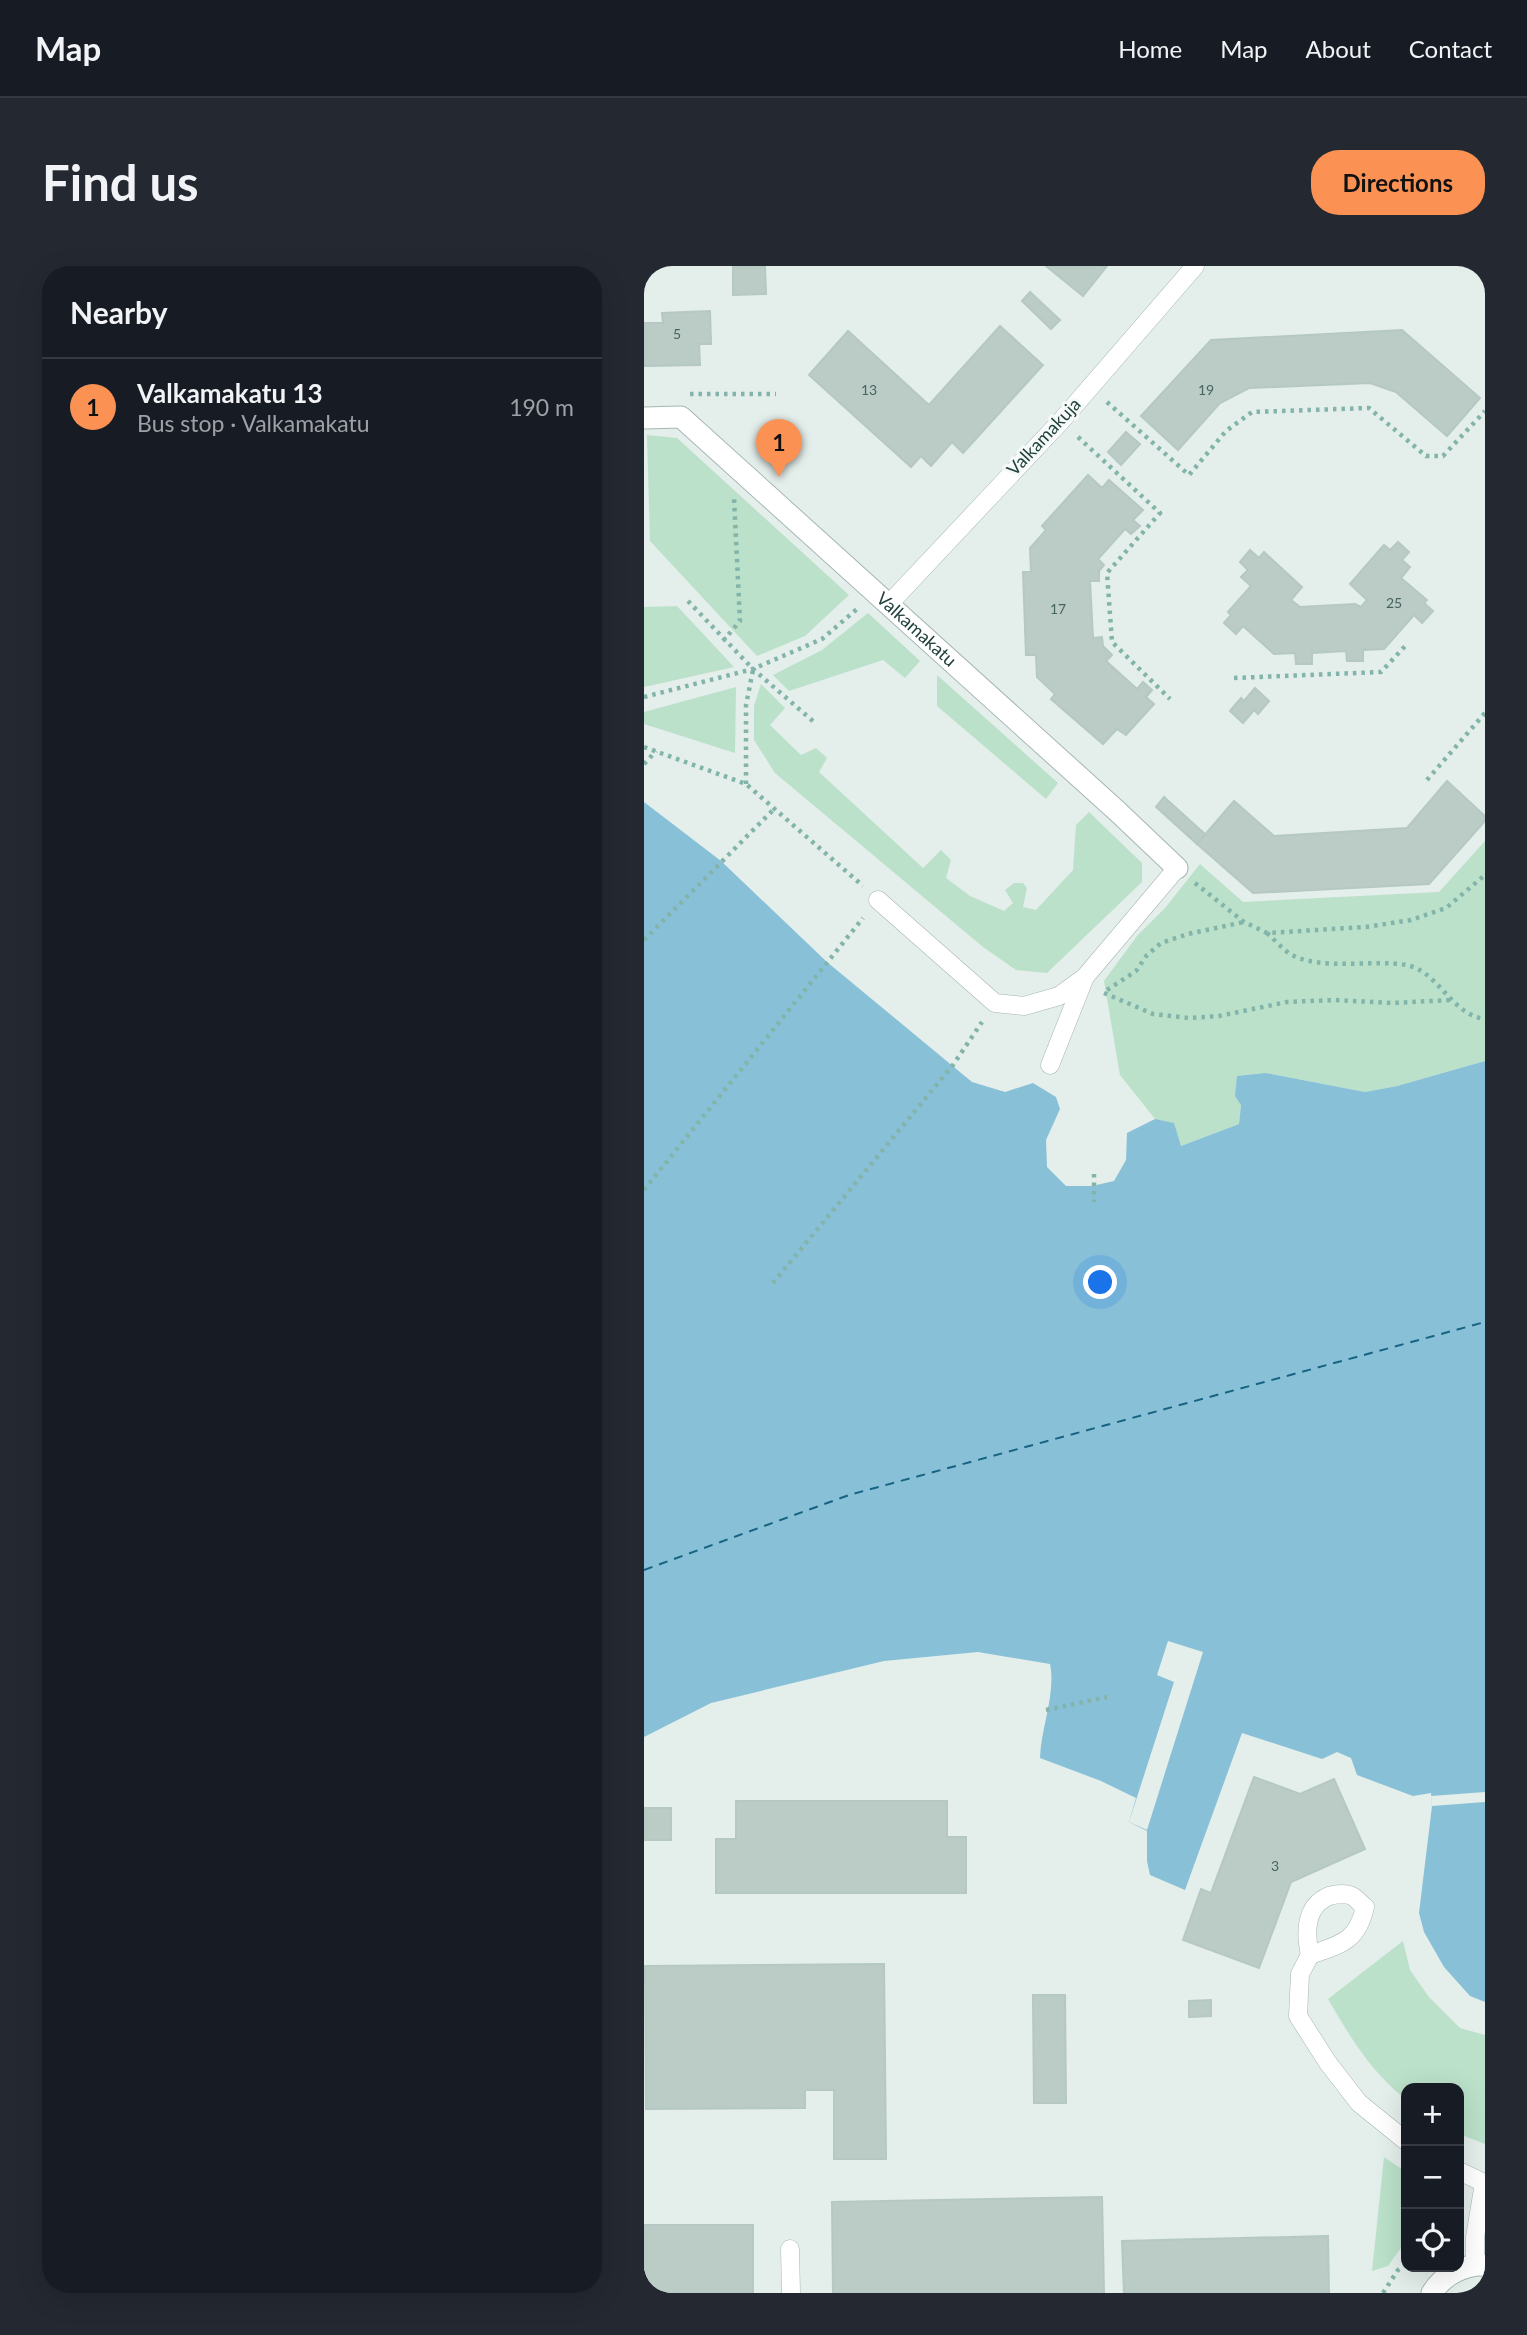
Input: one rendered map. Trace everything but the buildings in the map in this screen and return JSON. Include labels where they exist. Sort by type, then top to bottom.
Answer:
[{"type":"street","name":"Valkamakatu","points":[[644,418],[681,417],[1177,868]]},
{"type":"street","points":[[1432,2293],[1454,2272],[1480,2265]]},
{"type":"lane","name":"Valkamakuja","points":[[882,598],[1061,421],[1195,266]]},
{"type":"lane","points":[[878,900],[995,1003],[1024,1006],[1059,996],[1085,977],[1177,868]]},
{"type":"lane","points":[[1050,1065],[1085,977]]},
{"type":"lane","points":[[1310,1955],[1300,1974],[1298,2015],[1328,2063],[1359,2103],[1401,2137]]},
{"type":"lane","points":[[1464,2173],[1484,2183],[1475,2237],[1480,2265]]},
{"type":"lane","points":[[790,2249],[791,2293]]},
{"type":"path","points":[[1091,387],[1189,475],[1226,431],[1252,412],[1370,408],[1426,456],[1443,456],[1485,411]]},
{"type":"path","points":[[687,394],[776,394]]},
{"type":"path","points":[[1061,421],[1160,513],[1107,573],[1112,642],[1170,699]]},
{"type":"path","points":[[723,641],[740,621],[732,463]]},
{"type":"path","points":[[644,696],[753,669],[822,639],[882,598]]},
{"type":"path","points":[[688,601],[723,641],[814,722]]},
{"type":"path","points":[[1234,678],[1381,672],[1407,644]]},
{"type":"path","points":[[746,784],[746,705],[753,669]]},
{"type":"path","points":[[1427,780],[1485,713]]},
{"type":"path","points":[[644,747],[746,784],[878,900],[644,1190]]},
{"type":"path","points":[[644,764],[657,751]]},
{"type":"path","points":[[644,940],[774,808]]},
{"type":"path","points":[[1177,868],[1244,922],[1267,933],[1292,955],[1322,962],[1406,965],[1424,972],[1451,1000],[1474,1017],[1485,1019]]},
{"type":"path","points":[[1267,933],[1366,927],[1411,920],[1446,908],[1485,875]]},
{"type":"path","points":[[1244,922],[1188,934],[1161,943],[1147,955],[1136,971],[1104,993],[1153,1014],[1189,1018],[1219,1016],[1287,1002],[1334,1000],[1392,1003],[1451,1000]]},
{"type":"path","points":[[772,1283],[953,1065],[995,1003]]},
{"type":"path","points":[[1094,1174],[1094,1202]]},
{"type":"path","points":[[1046,1710],[1107,1697]]},
{"type":"path","points":[[1383,2293],[1401,2268]]},
{"type":"green space","points":[[647,435],[677,438],[849,595],[805,636],[757,656],[650,541]]},
{"type":"green space","points":[[677,606],[734,667],[644,687],[644,607]]},
{"type":"green space","points":[[868,613],[920,661],[905,678],[883,660],[789,691],[773,675],[822,650]]},
{"type":"green space","points":[[937,675],[1058,783],[1046,799],[937,706]]},
{"type":"green space","points":[[761,684],[785,708],[770,725],[801,755],[816,748],[827,758],[819,772],[923,868],[941,850],[951,860],[946,878],[970,896],[1004,911],[1013,903],[1005,890],[1014,883],[1023,883],[1027,888],[1023,907],[1036,910],[1073,870],[1076,825],[1089,812],[1142,863],[1142,882],[1047,973],[1016,970],[983,947],[775,773],[754,740],[754,706]]},
{"type":"green space","points":[[736,687],[735,753],[644,724],[644,712]]},
{"type":"green space","points":[[1485,841],[1485,1061],[1397,1086],[1365,1092],[1266,1073],[1241,1105],[1239,1124],[1181,1146],[1155,1119],[1120,1075],[1104,981],[1137,936],[1165,908],[1200,864],[1243,902],[1439,892]]},
{"type":"green space","points":[[1403,1941],[1410,1970],[1429,1997],[1460,2028],[1485,2035],[1485,2144],[1464,2136],[1464,2083],[1401,2083],[1401,2095],[1372,2066],[1328,1999]]},
{"type":"green space","points":[[1384,2157],[1401,2169],[1401,2248],[1388,2266],[1372,2271]]},
{"type":"water","points":[[644,802],[721,861],[827,962],[972,1082],[1005,1092],[1033,1083],[1056,1097],[1060,1109],[1046,1140],[1047,1167],[1066,1186],[1092,1186],[1114,1181],[1126,1160],[1127,1133],[1155,1119],[1174,1123],[1181,1146],[1239,1124],[1241,1105],[1235,1096],[1237,1076],[1266,1073],[1365,1092],[1397,1086],[1485,1061],[1485,2002],[1470,1996],[1444,1967],[1424,1932],[1419,1913],[1432,1806],[1431,1793],[1413,1796],[1357,1775],[1351,1758],[1337,1752],[1322,1759],[1242,1733],[1185,1890],[1150,1875],[1147,1831],[1129,1822],[1136,1798],[1101,1781],[1040,1758],[1050,1699],[1050,1664],[978,1652],[884,1661],[711,1703],[644,1737]]},
{"type":"pier","points":[[1168,1641],[1203,1652],[1147,1830],[1129,1822],[1174,1682],[1157,1675]]},
{"type":"pier","points":[[1485,1792],[1485,1802],[1432,1806],[1431,1796]]},
{"type":"ferry route","points":[[644,1570],[849,1495],[1485,1322]]},
{"type":"place","name":"Valkamakatu 13","points":[[779,477]]}]
